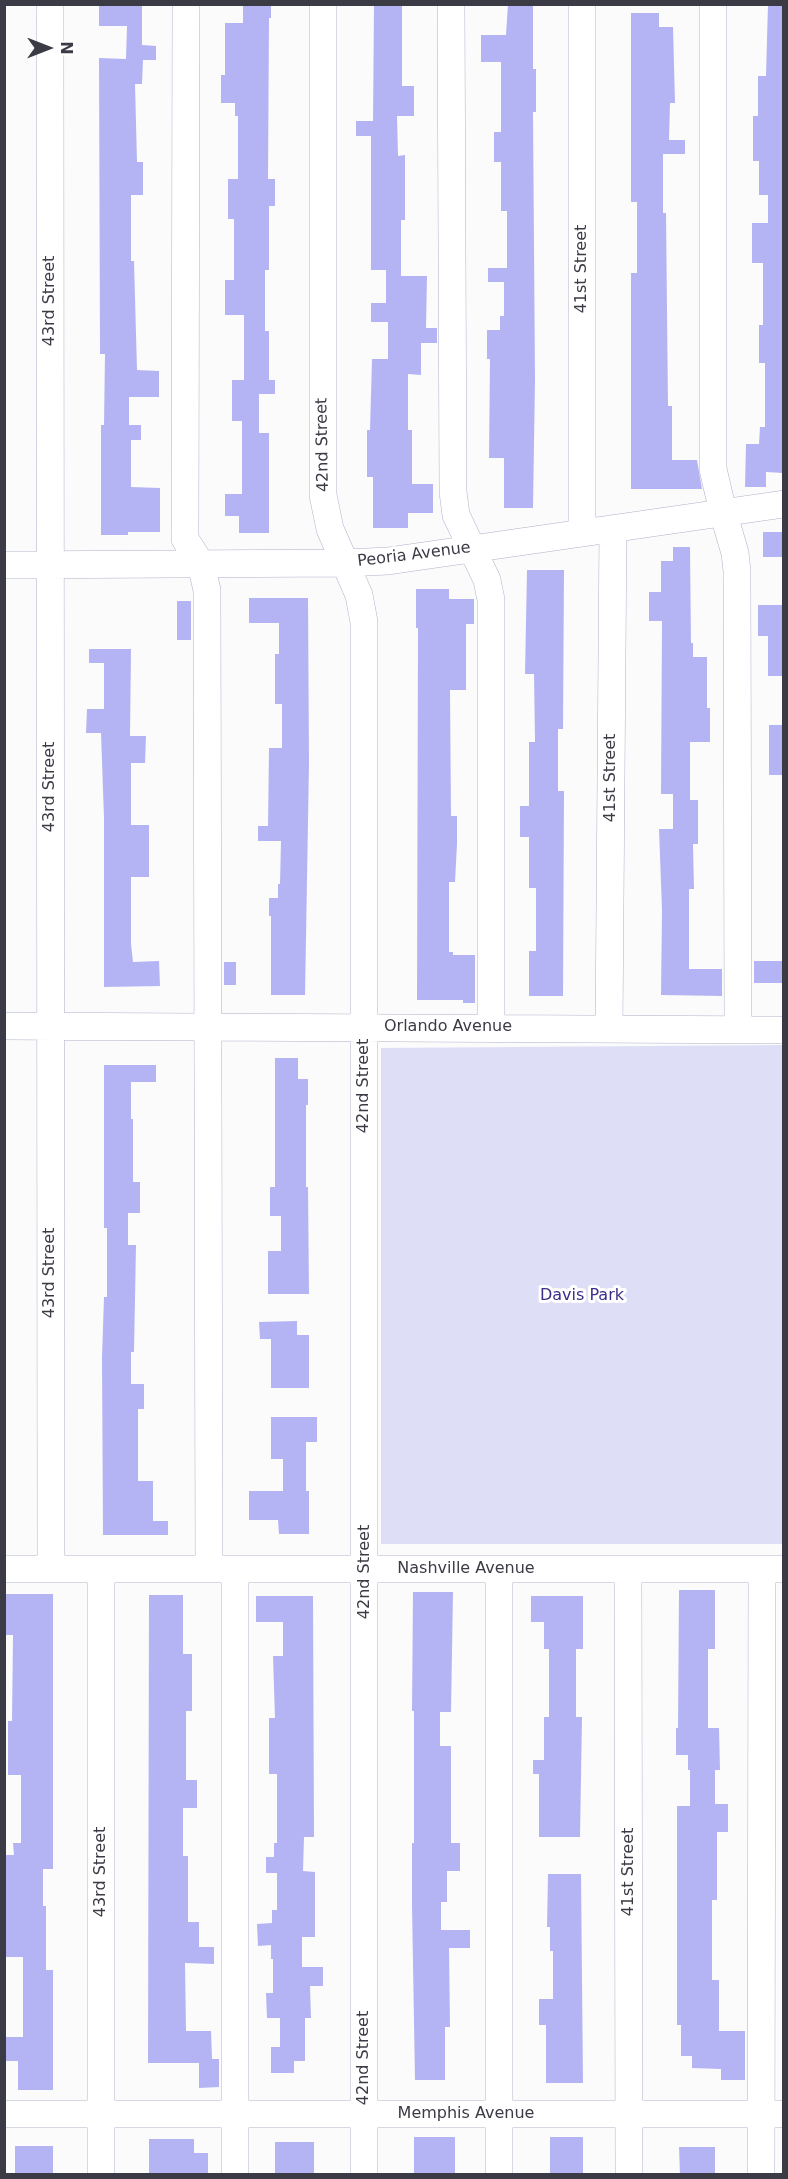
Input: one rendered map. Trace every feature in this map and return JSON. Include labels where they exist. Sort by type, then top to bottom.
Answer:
[{"type":"street","name":"43rd Street","points":[[50,4],[51,1569]]},
{"type":"street","points":[[186,4],[185,539],[201,564],[207,590],[208,1026],[235,2175]]},
{"type":"street","name":"42nd Street","points":[[323,4],[323,495],[330,529],[359,595],[364,621],[364,2175]]},
{"type":"street","points":[[451,4],[453,492],[456,515],[487,580],[491,600],[491,1027]]},
{"type":"street","name":"41st Street","points":[[582,4],[582,533]]},
{"type":"street","points":[[713,4],[713,469],[735,553],[737,571],[738,1029]]},
{"type":"street","name":"Peoria Avenue","points":[[4,565],[388,561],[783,504]]},
{"type":"street","name":"41st Street","points":[[609,1028],[613,529]]},
{"type":"street","name":"Orlando Avenue","points":[[4,1026],[364,1026],[783,1030]]},
{"type":"street","name":"Nashville Avenue","points":[[4,1569],[772,1569]]},
{"type":"street","name":"43rd Street","points":[[101,1569],[101,2175]]},
{"type":"street","points":[[499,1569],[499,2175]]},
{"type":"street","name":"41st Street","points":[[628,1569],[629,2175]]},
{"type":"street","points":[[761,2175],[772,2114],[772,1569]]},
{"type":"street","name":"Memphis Avenue","points":[[4,2114],[772,2114]]},
{"type":"green space","name":"Davis Park","points":[[783,1045],[783,1544],[381,1544],[381,1048]]},
{"type":"building","points":[[99,4],[142,4],[142,45],[156,46],[156,60],[143,60],[142,84],[135,84],[137,162],[143,162],[143,195],[131,195],[131,261],[134,261],[137,370],[159,371],[159,397],[129,397],[129,425],[141,425],[141,440],[131,440],[131,487],[160,488],[160,532],[128,532],[128,535],[101,535],[101,425],[104,425],[105,354],[100,354],[99,58],[126,59],[127,26],[99,26]]},
{"type":"building","points":[[243,4],[271,4],[268,179],[275,179],[275,206],[269,206],[269,270],[265,270],[265,331],[269,331],[269,380],[275,380],[275,394],[259,394],[259,433],[269,433],[269,533],[239,533],[239,516],[225,516],[225,494],[242,494],[242,421],[232,421],[232,380],[244,380],[244,315],[225,315],[225,280],[234,280],[234,219],[228,219],[228,179],[238,179],[238,116],[235,116],[235,103],[221,103],[221,75],[225,75],[225,23],[243,23]]},
{"type":"building","points":[[374,4],[402,4],[402,86],[414,86],[414,116],[397,116],[398,156],[405,155],[405,220],[401,220],[401,276],[427,276],[426,328],[437,328],[437,343],[421,343],[421,375],[408,374],[408,430],[412,430],[412,484],[433,484],[433,513],[408,513],[408,528],[373,528],[373,477],[367,477],[367,430],[370,430],[372,359],[388,359],[388,322],[371,322],[371,303],[386,303],[386,270],[371,270],[371,136],[356,136],[356,121],[373,121]]},
{"type":"building","points":[[508,4],[533,4],[533,69],[536,69],[536,112],[533,112],[535,379],[533,508],[504,508],[504,458],[489,458],[490,359],[487,359],[487,330],[500,330],[500,316],[504,316],[504,282],[488,282],[488,268],[507,268],[507,211],[501,211],[501,162],[494,162],[494,132],[501,132],[501,62],[481,62],[481,35],[506,35]]},
{"type":"building","points":[[768,4],[783,4],[783,473],[766,472],[766,487],[745,487],[746,444],[759,444],[760,427],[765,427],[765,363],[759,363],[759,325],[763,325],[763,263],[752,263],[752,223],[768,223],[768,195],[759,195],[759,161],[753,161],[753,116],[758,116],[758,76],[766,76]]},
{"type":"building","points":[[631,13],[659,13],[659,27],[673,27],[675,103],[670,103],[669,140],[685,140],[685,154],[663,154],[663,213],[666,213],[668,406],[672,406],[672,460],[697,460],[702,489],[631,489],[631,273],[637,273],[637,202],[631,202]]},
{"type":"building","points":[[763,532],[783,532],[783,557],[763,557]]},
{"type":"building","points":[[673,547],[690,547],[691,643],[693,643],[693,657],[707,657],[707,708],[710,708],[710,742],[690,742],[690,800],[698,800],[698,844],[693,844],[694,889],[689,889],[689,969],[722,969],[722,996],[661,995],[662,910],[659,829],[673,829],[673,794],[661,794],[662,621],[649,621],[649,592],[661,592],[661,561],[673,561]]},
{"type":"building","points":[[527,570],[564,570],[563,729],[558,729],[558,791],[564,791],[563,996],[529,996],[529,951],[536,951],[536,888],[529,888],[529,837],[520,837],[520,806],[529,806],[529,742],[535,742],[534,674],[525,674]]},
{"type":"building","points":[[416,589],[449,589],[449,599],[474,599],[474,624],[466,624],[466,690],[450,690],[451,816],[457,816],[457,844],[455,882],[449,882],[449,952],[453,952],[453,955],[475,955],[475,1003],[463,1003],[463,1000],[417,1000],[418,628],[416,628]]},
{"type":"building","points":[[249,598],[308,598],[309,763],[305,995],[271,995],[269,898],[278,898],[281,841],[258,841],[258,826],[268,826],[269,748],[282,748],[282,704],[275,704],[275,654],[279,654],[279,623],[249,623]]},
{"type":"building","points":[[177,601],[191,601],[191,640],[177,640]]},
{"type":"building","points":[[758,605],[783,605],[783,676],[768,676],[768,636],[758,636]]},
{"type":"building","points":[[89,649],[131,649],[130,736],[146,736],[145,763],[131,763],[131,825],[149,825],[149,877],[131,877],[131,944],[133,962],[159,961],[160,986],[104,987],[104,818],[101,733],[86,733],[87,709],[104,709],[104,663],[89,663]]},
{"type":"building","points":[[769,725],[783,725],[783,775],[769,775]]},
{"type":"building","points":[[754,961],[783,961],[783,983],[754,983]]},
{"type":"building","points":[[224,962],[236,962],[236,985],[224,985]]},
{"type":"building","points":[[275,1058],[298,1058],[298,1079],[308,1079],[306,1187],[308,1187],[309,1294],[268,1294],[268,1251],[281,1251],[281,1216],[270,1216],[270,1187],[275,1187]]},
{"type":"building","points":[[104,1065],[156,1065],[156,1082],[131,1082],[133,1182],[140,1182],[140,1213],[128,1213],[128,1245],[136,1245],[134,1352],[131,1352],[131,1384],[144,1384],[144,1409],[138,1409],[138,1481],[153,1481],[153,1521],[168,1521],[168,1535],[103,1535],[102,1358],[104,1297],[107,1297],[107,1228],[104,1228]]},
{"type":"building","points":[[297,1321],[297,1335],[309,1335],[309,1388],[271,1388],[271,1339],[260,1339],[259,1322]]},
{"type":"building","points":[[271,1417],[317,1417],[317,1442],[306,1442],[309,1534],[279,1534],[278,1520],[249,1520],[249,1491],[283,1491],[283,1459],[271,1459]]},
{"type":"building","points":[[679,1590],[715,1590],[715,1649],[708,1649],[708,1728],[719,1728],[720,1770],[715,1770],[715,1804],[728,1804],[728,1832],[717,1832],[717,1900],[712,1900],[712,1980],[719,1980],[719,2031],[745,2031],[745,2080],[721,2080],[721,2069],[692,2068],[692,2056],[681,2056],[681,2025],[677,2025],[677,1806],[690,1806],[690,1770],[688,1770],[688,1755],[676,1755]]},
{"type":"building","points":[[413,1592],[453,1592],[451,1712],[440,1712],[440,1746],[451,1746],[451,1843],[460,1843],[460,1871],[447,1871],[447,1902],[441,1902],[441,1930],[470,1930],[470,1948],[449,1948],[450,2027],[445,2027],[445,2080],[415,2080],[412,1906]]},
{"type":"building","points":[[4,1594],[53,1594],[53,1869],[43,1869],[43,1906],[46,1906],[46,1970],[53,1970],[53,2090],[18,2090],[18,2061],[4,2061],[4,2037],[23,2037],[23,1957],[6,1957],[6,1933],[4,1933],[6,1855],[14,1855],[13,1843],[21,1843],[21,1775],[8,1775],[8,1721],[12,1721],[13,1635],[4,1635]]},
{"type":"building","points":[[149,1595],[183,1595],[183,1654],[192,1654],[192,1711],[186,1711],[186,1780],[197,1780],[197,1808],[183,1808],[183,1856],[188,1856],[188,1922],[199,1922],[199,1947],[214,1947],[214,1964],[185,1963],[186,2031],[211,2031],[212,2059],[219,2059],[219,2087],[199,2088],[199,2063],[148,2063]]},
{"type":"building","points":[[256,1596],[313,1596],[314,1837],[304,1837],[303,1871],[315,1872],[315,1937],[302,1937],[302,1967],[323,1967],[323,1986],[310,1986],[311,2018],[305,2018],[305,2061],[294,2061],[294,2073],[271,2073],[271,2047],[280,2047],[280,2018],[267,2018],[266,1993],[273,1993],[271,1945],[258,1946],[257,1924],[272,1923],[272,1910],[277,1910],[277,1873],[266,1873],[266,1857],[274,1857],[274,1843],[277,1843],[277,1774],[269,1774],[269,1718],[275,1718],[273,1656],[283,1656],[283,1622],[256,1622]]},
{"type":"building","points":[[531,1596],[583,1596],[583,1649],[576,1649],[576,1717],[582,1717],[580,1837],[539,1837],[539,1774],[533,1774],[533,1760],[544,1760],[544,1717],[549,1717],[549,1649],[544,1649],[544,1622],[531,1622]]},
{"type":"building","points":[[548,1874],[581,1874],[583,2083],[546,2083],[546,2025],[539,2025],[539,1999],[553,1999],[553,1951],[550,1951],[550,1927],[547,1927]]},
{"type":"building","points":[[414,2137],[455,2137],[455,2175],[414,2175]]},
{"type":"building","points":[[550,2137],[583,2137],[583,2175],[550,2175]]},
{"type":"building","points":[[149,2139],[194,2139],[194,2153],[208,2153],[208,2175],[149,2175]]},
{"type":"building","points":[[275,2142],[314,2142],[314,2175],[275,2175]]},
{"type":"building","points":[[15,2146],[53,2146],[53,2175],[15,2175]]},
{"type":"building","points":[[679,2147],[715,2147],[715,2175],[680,2175]]}]
